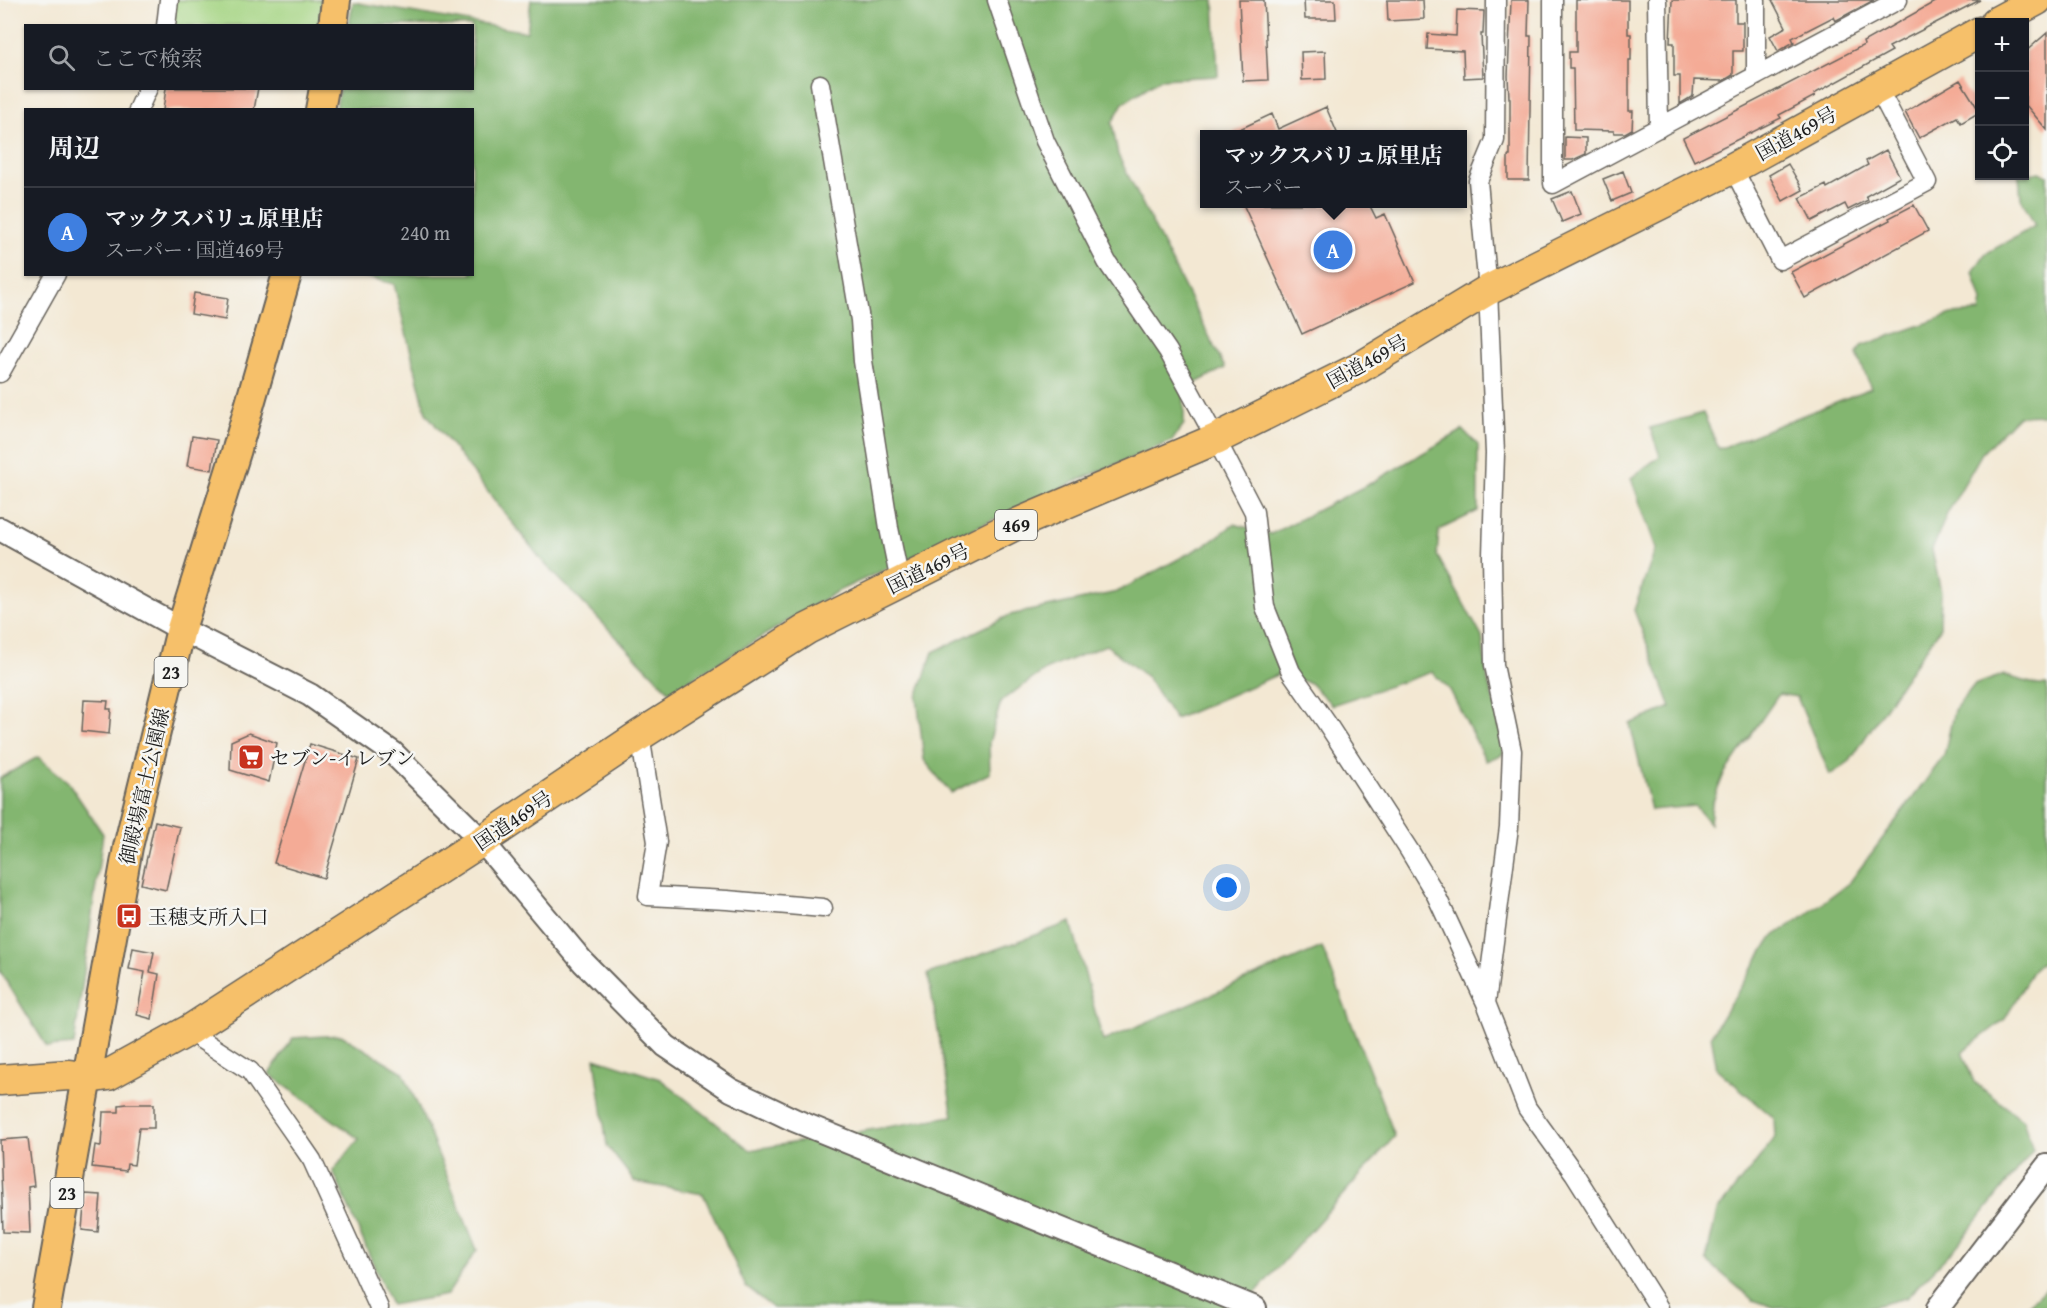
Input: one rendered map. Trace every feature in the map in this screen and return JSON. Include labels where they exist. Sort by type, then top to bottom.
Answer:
[{"type":"highway","points":[[2003,18],[2037,0]]},
{"type":"highway","name":"国道469号","points":[[0,1080],[69,1075],[88,1078],[108,1075],[188,1031],[482,841],[640,735],[807,629],[1019,524],[1216,439],[1359,368],[1488,290],[1733,168],[1975,35]]},
{"type":"main road","points":[[333,24],[336,0]]},
{"type":"main road","points":[[321,108],[324,90]]},
{"type":"main road","name":"御殿場富士公園線","points":[[46,1308],[128,847],[181,629],[237,449],[286,276]]},
{"type":"street","points":[[166,24],[169,0]]},
{"type":"street","points":[[997,0],[1050,151],[1107,262],[1168,351],[1254,512],[1265,607],[1291,672],[1326,722],[1436,895],[1486,1003],[1527,1108],[1574,1173],[1659,1308]]},
{"type":"street","points":[[1486,1003],[1509,827],[1512,751],[1494,665],[1492,556],[1495,453],[1488,290],[1478,181],[1495,140],[1496,0]]},
{"type":"street","points":[[1553,0],[1553,184],[1898,0]]},
{"type":"street","points":[[1657,0],[1659,128]]},
{"type":"street","points":[[1756,0],[1756,76]]},
{"type":"street","points":[[820,84],[860,320],[863,360],[886,508],[900,582]]},
{"type":"street","points":[[1733,168],[1780,260],[1927,182],[1878,88]]},
{"type":"street","points":[[139,108],[147,90]]},
{"type":"street","points":[[0,373],[55,276]]},
{"type":"street","points":[[0,529],[181,629],[310,695],[393,753],[482,841],[583,962],[666,1046],[731,1090],[794,1120],[1255,1308]]},
{"type":"street","points":[[640,735],[657,842],[648,897],[727,900],[823,908]]},
{"type":"street","points":[[188,1031],[250,1071],[286,1122],[312,1160],[380,1308]]},
{"type":"street","points":[[1938,1308],[2047,1166]]},
{"type":"green space","points":[[175,0],[322,0],[319,24],[171,24]]},
{"type":"green space","points":[[531,0],[1214,0],[1218,76],[1160,79],[1123,103],[1112,123],[1118,155],[1225,368],[1184,389],[1184,424],[1172,441],[1081,479],[836,592],[670,692],[543,562],[426,413],[394,284],[363,276],[474,276],[474,108],[336,108],[339,90],[474,90],[474,24],[349,24],[353,2],[527,32]]},
{"type":"green space","points":[[2040,172],[2047,176],[2047,415],[2018,416],[1982,453],[1947,514],[1932,550],[1941,592],[1940,629],[1850,761],[1830,775],[1797,697],[1779,694],[1724,774],[1712,804],[1710,824],[1695,806],[1651,810],[1630,724],[1671,707],[1634,610],[1656,548],[1631,478],[1660,456],[1650,428],[1703,413],[1719,449],[1871,388],[1857,354],[1861,346],[1952,314],[1980,312],[1982,301],[1973,272],[1985,254],[2035,226],[2021,198],[2019,180],[2029,180],[2029,174]]},
{"type":"green space","points":[[1463,430],[1478,445],[1478,511],[1439,530],[1437,555],[1482,637],[1488,682],[1504,734],[1503,754],[1486,761],[1450,690],[1432,672],[1332,705],[1310,683],[1279,674],[1175,719],[1147,677],[1106,645],[1047,669],[1001,701],[989,743],[990,773],[951,793],[924,760],[917,697],[933,652],[1010,615],[1117,592],[1210,542],[1234,524],[1271,534],[1371,483]]},
{"type":"green space","points":[[2003,675],[2038,685],[2047,685],[2047,960],[2034,968],[2005,1019],[1962,1052],[1974,1082],[2023,1120],[2033,1150],[1957,1246],[1906,1298],[1866,1308],[1776,1308],[1753,1300],[1706,1260],[1717,1211],[1775,1138],[1774,1118],[1717,1069],[1711,1035],[1771,938],[1850,882],[1944,756],[1954,710],[1974,685]]},
{"type":"green space","points":[[38,757],[68,782],[103,834],[74,1045],[47,1047],[0,971],[0,778]]},
{"type":"green space","points":[[1071,922],[1103,1041],[1322,947],[1395,1136],[1242,1308],[773,1308],[746,1287],[703,1194],[635,1182],[607,1146],[595,1058],[660,1079],[750,1150],[953,1116],[928,974]]},
{"type":"green space","points":[[341,1035],[403,1072],[423,1117],[477,1250],[447,1295],[391,1305],[333,1171],[359,1139],[269,1074],[293,1038]]},
{"type":"green space","points":[[2047,1287],[2047,1308],[2025,1308]]},
{"type":"building","points":[[1239,0],[1264,0],[1268,80],[1243,81]]},
{"type":"building","points":[[1304,0],[1335,0],[1336,19],[1305,19]]},
{"type":"building","points":[[1387,0],[1423,0],[1424,19],[1388,21]]},
{"type":"building","points":[[1511,0],[1529,0],[1528,36],[1531,36],[1529,180],[1508,180]]},
{"type":"building","points":[[1576,0],[1628,0],[1628,34],[1631,34],[1629,111],[1633,111],[1632,129],[1625,133],[1574,130],[1573,68],[1569,68],[1569,52],[1576,52]]},
{"type":"building","points":[[1672,0],[1736,0],[1736,22],[1743,22],[1743,51],[1733,51],[1733,75],[1723,81],[1694,80],[1693,96],[1680,104],[1680,76],[1674,76],[1674,43],[1670,43]]},
{"type":"building","points":[[1772,0],[1874,0],[1835,21],[1833,17],[1792,38],[1794,42],[1778,51],[1770,36],[1786,27]]},
{"type":"building","points":[[1938,0],[1980,0],[1889,47],[1892,51],[1779,115],[1781,118],[1694,161],[1683,138],[1864,45],[1863,42]]},
{"type":"building","points":[[1457,10],[1484,11],[1483,34],[1481,34],[1483,77],[1464,78],[1463,51],[1427,49],[1428,34],[1456,36]]},
{"type":"building","points":[[2047,33],[2047,130],[2029,109],[2029,49]]},
{"type":"building","points":[[1325,51],[1326,79],[1302,80],[1301,52]]},
{"type":"building","points":[[1960,80],[1975,104],[1975,115],[1961,123],[1957,117],[1919,138],[1905,112]]},
{"type":"building","points":[[166,90],[258,90],[254,108],[163,108]]},
{"type":"building","points":[[1326,107],[1336,130],[1238,130],[1272,114],[1278,129]]},
{"type":"building","points":[[1565,137],[1586,138],[1586,154],[1573,160],[1565,160]]},
{"type":"building","points":[[1886,150],[1900,177],[1866,196],[1868,200],[1848,210],[1845,204],[1812,221],[1800,198],[1826,185],[1827,188],[1868,165],[1866,161]]},
{"type":"building","points":[[1788,164],[1803,190],[1783,201],[1769,175]]},
{"type":"building","points":[[1623,171],[1631,193],[1612,201],[1603,179]]},
{"type":"building","points":[[1572,191],[1581,214],[1562,222],[1552,199]]},
{"type":"building","points":[[1914,205],[1928,231],[1805,298],[1791,272]]},
{"type":"building","points":[[1245,208],[1371,208],[1376,218],[1385,214],[1415,282],[1302,334]]},
{"type":"building","points":[[194,293],[228,298],[225,320],[191,314]]},
{"type":"building","points":[[192,436],[217,440],[212,470],[187,466]]},
{"type":"building","points":[[84,700],[108,701],[107,709],[111,709],[109,734],[82,731]]},
{"type":"building","points":[[249,733],[277,743],[269,782],[230,770],[231,741]]},
{"type":"building","points":[[310,744],[359,759],[324,878],[274,863]]},
{"type":"building","points":[[155,821],[180,827],[166,890],[141,884]]},
{"type":"building","points":[[133,948],[154,952],[150,972],[159,974],[152,1019],[137,1015],[145,972],[129,969]]},
{"type":"building","points":[[154,1104],[154,1128],[139,1128],[134,1165],[127,1164],[126,1171],[92,1167],[95,1145],[101,1146],[103,1112],[119,1112],[119,1105]]},
{"type":"building","points":[[28,1138],[34,1186],[28,1187],[30,1233],[3,1232],[0,1140]]},
{"type":"building","points":[[85,1194],[101,1195],[98,1232],[82,1230]]},
{"type":"place","name":"マックスバリュ原里店","points":[[1333,250]]},
{"type":"place","name":"セブン-イレブン","points":[[251,757]]},
{"type":"place","name":"玉穂支所入口","points":[[129,916]]}]
